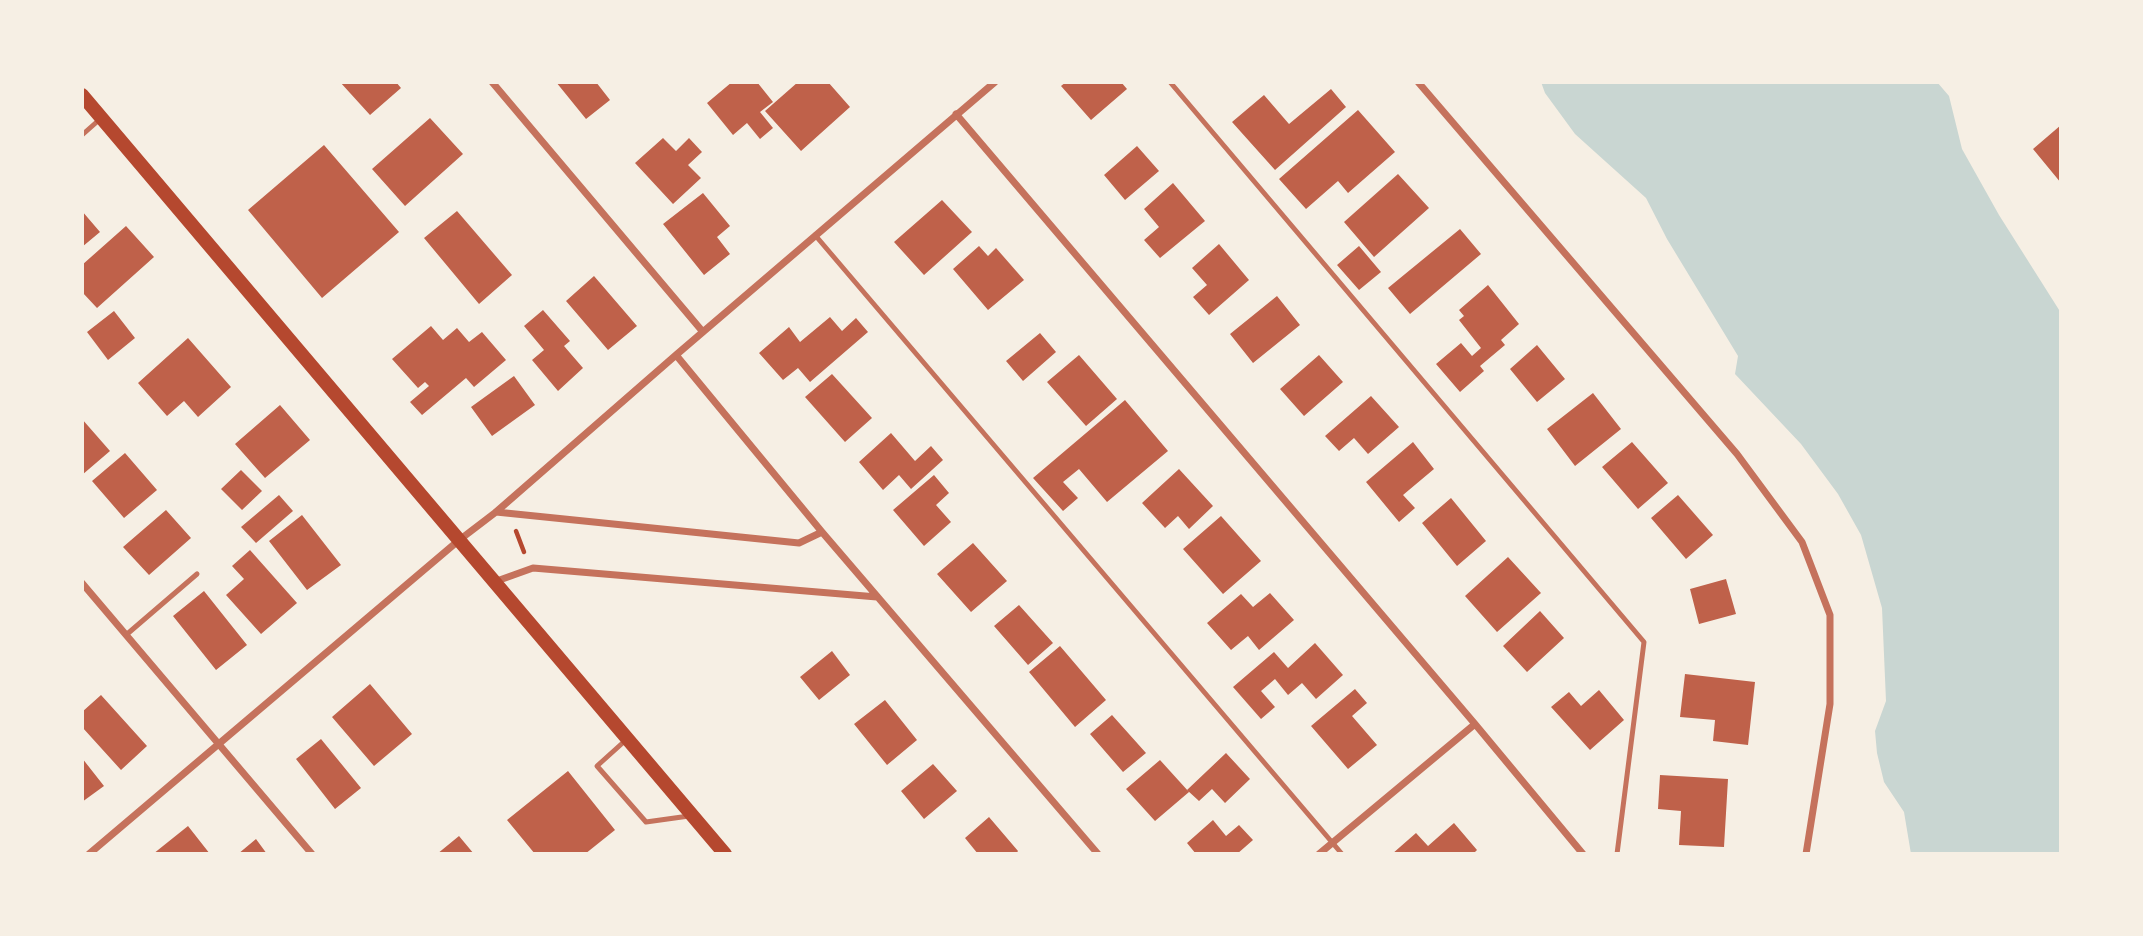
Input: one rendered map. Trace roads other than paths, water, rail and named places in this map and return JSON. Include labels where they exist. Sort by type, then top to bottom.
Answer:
[{"type":"main road","points":[[82,95],[724,854]]},
{"type":"street","points":[[492,82],[703,332]]},
{"type":"street","points":[[89,854],[458,541],[496,512],[995,82]]},
{"type":"street","points":[[1418,82],[1737,454],[1802,542],[1830,615],[1830,704],[1806,854]]},
{"type":"street","points":[[956,114],[1583,854]]},
{"type":"street","points":[[676,355],[822,533],[1098,854]]},
{"type":"street","points":[[496,512],[799,543],[822,533]]},
{"type":"street","points":[[493,582],[533,568],[878,597]]},
{"type":"street","points":[[82,583],[312,854]]},
{"type":"street","points":[[1320,854],[1475,724]]},
{"type":"lane","points":[[1170,82],[1644,642],[1617,854]]},
{"type":"lane","points":[[82,135],[102,118]]},
{"type":"lane","points":[[815,235],[1342,854]]},
{"type":"lane","points":[[126,635],[197,574]]},
{"type":"lane","points":[[627,739],[597,766],[646,822],[692,815]]}]
